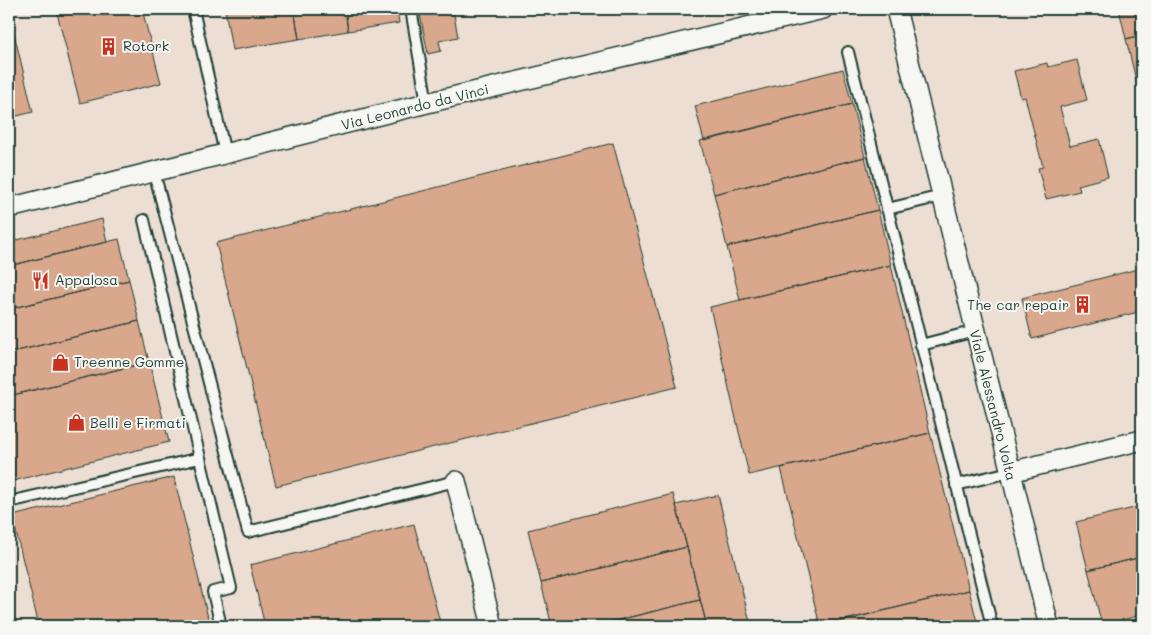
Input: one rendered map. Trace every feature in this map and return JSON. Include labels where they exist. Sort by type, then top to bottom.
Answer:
[{"type":"street","name":"Via Leonardo da Vinci","points":[[9,208],[427,103],[823,9]]},
{"type":"street","name":"Viale Alessandro Volta","points":[[896,9],[1049,626]]},
{"type":"street","points":[[1010,472],[1142,440]]},
{"type":"street","points":[[456,481],[492,626]]},
{"type":"lane","points":[[193,9],[225,154]]},
{"type":"lane","points":[[411,9],[427,103]]},
{"type":"lane","points":[[848,52],[992,626]]},
{"type":"lane","points":[[154,172],[248,532],[456,481]]},
{"type":"lane","points":[[887,209],[942,196]]},
{"type":"lane","points":[[144,220],[231,588],[213,592],[221,626]]},
{"type":"lane","points":[[921,345],[975,331]]},
{"type":"lane","points":[[9,502],[200,458]]},
{"type":"lane","points":[[956,485],[1010,472]]},
{"type":"building","name":"Rotork","points":[[56,9],[142,9],[161,83],[80,103]]},
{"type":"building","points":[[225,9],[294,9],[299,39],[232,50]]},
{"type":"building","points":[[294,9],[345,9],[348,31],[299,39]]},
{"type":"building","points":[[345,9],[397,9],[399,23],[348,31]]},
{"type":"building","points":[[419,9],[453,9],[458,37],[439,41],[441,51],[428,54]]},
{"type":"building","points":[[1119,9],[1142,9],[1142,35],[1126,39]]},
{"type":"building","points":[[11,21],[33,112],[9,118],[9,22]]},
{"type":"building","points":[[1142,35],[1142,105],[1126,39]]},
{"type":"building","points":[[1077,60],[1087,100],[1060,107],[1070,146],[1099,139],[1108,177],[1078,185],[1080,191],[1046,199],[1038,168],[1043,167],[1025,97],[1021,98],[1014,71],[1047,63],[1048,67]]},
{"type":"building","points":[[843,69],[852,104],[704,141],[695,106]]},
{"type":"building","points":[[852,104],[865,157],[714,194],[700,141]]},
{"type":"building","points":[[613,143],[677,387],[276,486],[216,243]]},
{"type":"building","points":[[865,157],[878,210],[727,247],[714,194]]},
{"type":"building","points":[[878,210],[891,265],[740,300],[727,247]]},
{"type":"building","points":[[102,219],[107,242],[9,266],[9,242]]},
{"type":"building","points":[[119,239],[129,280],[9,309],[9,266]]},
{"type":"building","points":[[891,265],[930,433],[749,475],[710,307]]},
{"type":"building","name":"The car repair","points":[[1142,268],[1142,311],[1032,339],[1022,298]]},
{"type":"building","points":[[129,280],[139,321],[9,353],[9,309]]},
{"type":"building","points":[[139,321],[149,362],[9,396],[9,353]]},
{"type":"building","points":[[149,362],[169,442],[9,482],[9,396]]},
{"type":"building","points":[[930,433],[969,590],[820,626],[781,468]]},
{"type":"building","points":[[174,477],[210,626],[39,626],[12,516]]},
{"type":"building","points":[[673,494],[687,547],[541,583],[528,530]]},
{"type":"building","points":[[718,495],[751,626],[707,626],[676,505]]},
{"type":"building","points":[[1142,506],[1142,557],[1088,570],[1076,522]]},
{"type":"building","points":[[414,524],[441,626],[265,626],[250,565]]},
{"type":"building","points":[[687,547],[700,600],[594,626],[552,626],[541,583]]},
{"type":"building","points":[[1142,557],[1142,615],[1102,625],[1088,570]]},
{"type":"building","points":[[969,590],[978,626],[822,626]]},
{"type":"building","points":[[700,600],[707,626],[594,626]]},
{"type":"place","name":"Rotork","points":[[109,46]]},
{"type":"place","name":"Appalosa","points":[[41,280]]},
{"type":"place","name":"The car repair","points":[[1083,305]]},
{"type":"place","name":"Treenne Gomme","points":[[60,362]]},
{"type":"place","name":"Belli e Firmati","points":[[76,423]]}]
